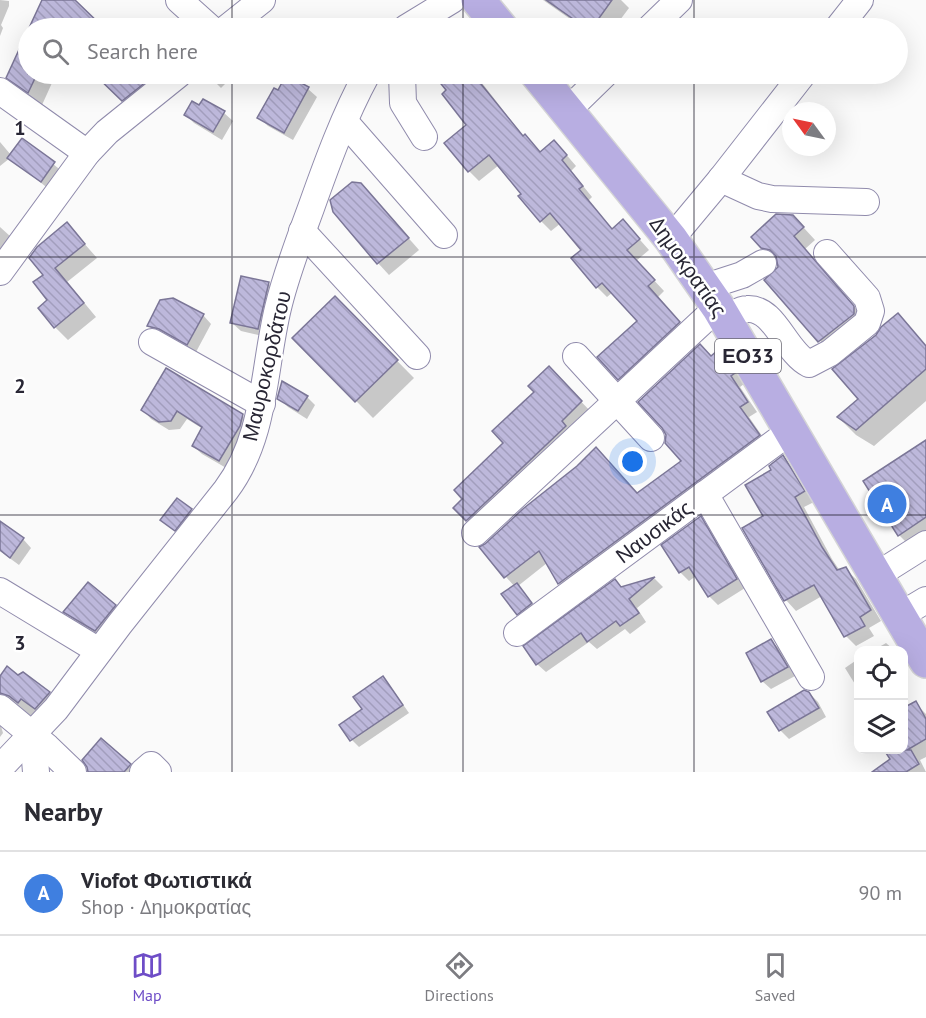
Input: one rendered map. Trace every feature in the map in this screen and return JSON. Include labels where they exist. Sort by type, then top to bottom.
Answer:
[{"type":"main road","points":[[478,0],[493,18]]},
{"type":"main road","name":"Δημοκρατίας","points":[[545,84],[671,239],[716,304],[877,575],[913,607],[926,661]]},
{"type":"street","points":[[179,0],[199,18]]},
{"type":"street","points":[[240,18],[262,0]]},
{"type":"street","points":[[422,18],[452,0]]},
{"type":"street","points":[[660,18],[679,0]]},
{"type":"street","points":[[846,18],[860,0]]},
{"type":"street","points":[[0,272],[87,153],[107,132],[167,84]]},
{"type":"street","name":"Μαυροκορδάτου","points":[[0,768],[56,709],[235,479],[245,458],[262,404],[278,309],[302,231],[362,84]]},
{"type":"street","points":[[402,84],[403,103],[424,137]]},
{"type":"street","points":[[567,111],[594,84]]},
{"type":"street","points":[[671,239],[722,179],[795,84]]},
{"type":"street","points":[[0,91],[87,153]]},
{"type":"street","points":[[345,122],[444,235]]},
{"type":"street","points":[[722,179],[758,196],[772,199],[866,202]]},
{"type":"street","points":[[302,231],[417,357]]},
{"type":"street","points":[[716,304],[760,310],[768,317],[798,359],[809,364],[830,353],[867,323],[871,311],[867,298],[827,253]]},
{"type":"street","points":[[475,533],[617,401],[716,304],[742,275],[763,263]]},
{"type":"street","points":[[152,342],[262,404]]},
{"type":"street","points":[[576,356],[651,438]]},
{"type":"street","name":"Ναυσικάς","points":[[518,633],[792,430]]},
{"type":"street","points":[[705,494],[811,677]]},
{"type":"street","points":[[877,575],[926,544]]},
{"type":"street","points":[[0,591],[99,651]]},
{"type":"street","points":[[0,708],[73,772]]},
{"type":"street","points":[[33,735],[36,772]]},
{"type":"street","points":[[142,772],[151,765],[158,772]]},
{"type":"building","points":[[42,0],[75,0],[94,18],[34,18]]},
{"type":"building","points":[[546,0],[612,0],[599,18],[572,18]]},
{"type":"building","points":[[18,52],[18,84],[32,84],[28,93],[6,78]]},
{"type":"building","points":[[104,84],[143,84],[122,101]]},
{"type":"building","points":[[281,84],[303,84],[309,87],[284,133],[257,118],[274,88],[278,90]]},
{"type":"building","points":[[441,84],[481,84],[523,136],[525,134],[540,152],[554,140],[567,155],[562,160],[583,186],[579,189],[612,229],[623,219],[640,239],[627,250],[655,280],[648,286],[680,322],[618,380],[597,357],[637,321],[602,283],[596,288],[571,258],[581,250],[550,213],[540,222],[518,196],[521,194],[489,155],[468,172],[444,143],[466,125],[442,94],[446,90]]},
{"type":"building","points":[[203,99],[225,111],[213,132],[184,115],[192,101],[199,105]]},
{"type":"building","points":[[22,138],[55,162],[41,182],[7,158]]},
{"type":"building","points":[[352,182],[361,183],[409,238],[377,264],[333,212],[330,200]]},
{"type":"building","points":[[776,214],[793,215],[804,227],[794,236],[854,306],[854,314],[818,342],[764,280],[778,267],[776,256],[770,250],[761,248],[751,237]]},
{"type":"building","points":[[67,222],[85,244],[55,268],[84,303],[54,328],[38,308],[47,300],[33,282],[43,275],[29,258],[37,247]]},
{"type":"building","points":[[241,276],[269,282],[258,329],[230,323]]},
{"type":"building","points":[[335,296],[398,360],[355,402],[292,338]]},
{"type":"building","points":[[173,298],[204,314],[187,345],[159,329],[147,326],[160,300]]},
{"type":"building","points":[[898,313],[926,346],[926,369],[856,430],[837,417],[858,399],[832,369],[876,335],[881,327]]},
{"type":"building","points":[[700,344],[711,356],[719,349],[729,363],[735,373],[731,376],[748,402],[740,407],[760,435],[558,584],[539,551],[504,578],[479,547],[577,466],[596,447],[637,493],[681,461],[665,443],[666,435],[662,428],[638,402]]},
{"type":"building","points":[[549,366],[582,401],[562,421],[566,426],[466,521],[453,508],[462,499],[454,490],[503,443],[492,431],[534,392],[528,386]]},
{"type":"building","points":[[166,368],[243,414],[240,426],[219,461],[192,446],[202,427],[177,411],[171,421],[159,422],[141,410]]},
{"type":"building","points":[[282,381],[308,396],[298,411],[277,399]]},
{"type":"building","points":[[926,440],[926,517],[898,536],[863,481]]},
{"type":"building","points":[[783,455],[805,491],[795,497],[822,547],[837,570],[846,567],[871,610],[860,617],[865,626],[844,637],[814,585],[784,601],[742,528],[763,516],[745,485],[771,470],[769,466]]},
{"type":"building","points":[[177,498],[192,509],[175,531],[160,520]]},
{"type":"building","points":[[701,516],[737,579],[708,597],[689,567],[679,573],[661,545]]},
{"type":"building","points":[[0,521],[24,538],[10,558],[0,550]]},
{"type":"building","points":[[655,577],[629,599],[639,613],[620,626],[616,621],[587,642],[581,633],[536,665],[523,646],[615,579],[621,587]]},
{"type":"building","points":[[88,582],[116,605],[95,631],[63,612]]},
{"type":"building","points":[[517,583],[532,603],[517,615],[501,594]]},
{"type":"building","points":[[771,639],[788,667],[761,682],[746,653]]},
{"type":"building","points":[[7,666],[18,675],[23,672],[50,692],[35,709],[21,699],[18,703],[0,693],[0,676]]},
{"type":"building","points":[[383,676],[403,705],[350,741],[339,725],[362,709],[353,697]]},
{"type":"building","points":[[804,690],[809,692],[819,708],[779,731],[767,712]]},
{"type":"building","points":[[916,701],[926,719],[926,739],[908,749],[908,705]]},
{"type":"building","points":[[101,738],[131,764],[124,772],[88,772],[82,760]]},
{"type":"building","points":[[908,750],[911,750],[919,764],[906,772],[872,772],[890,759],[887,754],[908,754]]},
{"type":"place","name":"Viofot Φωτιστικά","points":[[887,504]]}]
